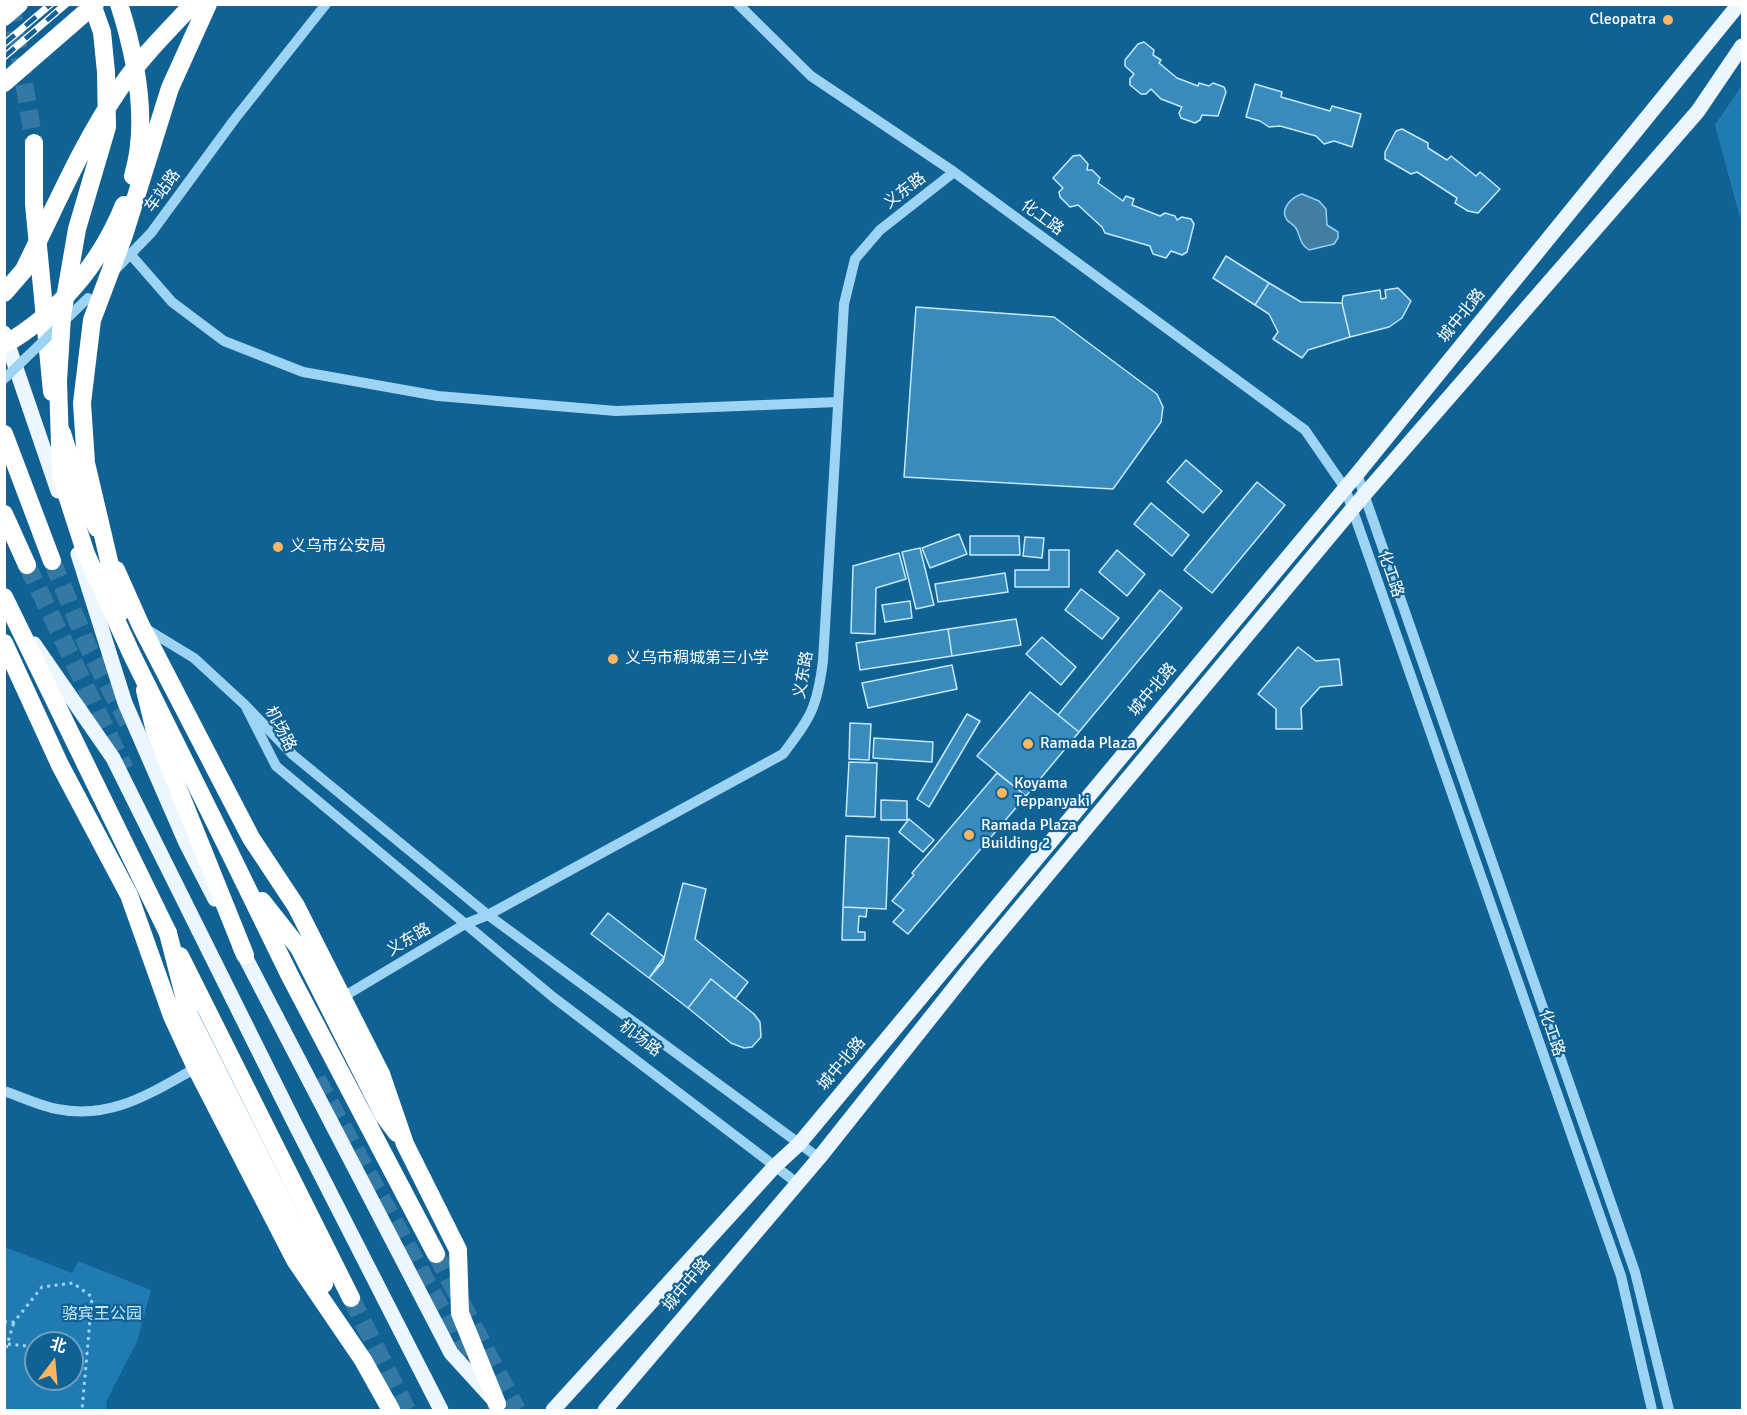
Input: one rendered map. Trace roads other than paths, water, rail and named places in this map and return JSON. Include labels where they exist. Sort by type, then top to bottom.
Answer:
[{"type":"highway","points":[[4,17],[19,4]]},
{"type":"highway","points":[[4,83],[93,4],[102,32],[106,72],[107,127],[77,229],[62,316],[58,381],[61,477],[86,555],[132,654],[290,976],[436,1254]]},
{"type":"highway","points":[[4,345],[33,327],[70,294],[103,249],[123,207],[135,168],[139,128],[138,87],[131,42],[119,4]]},
{"type":"highway","points":[[4,292],[24,270],[85,143],[121,87],[147,53],[193,4]]},
{"type":"highway","points":[[132,654],[86,463],[82,403],[92,320],[124,235],[170,88],[208,4]]},
{"type":"highway","points":[[34,143],[34,204],[53,404],[132,637],[155,731],[245,955]]},
{"type":"highway","points":[[4,434],[52,561]]},
{"type":"highway","points":[[88,507],[141,626],[251,838],[296,906],[381,1074],[405,1144],[458,1250],[460,1313],[499,1407]]},
{"type":"highway","points":[[4,514],[27,565]]},
{"type":"highway","points":[[4,597],[168,933],[351,1298]]},
{"type":"highway","points":[[4,643],[60,765],[129,895],[172,1016],[196,1068],[295,1260],[363,1360]]},
{"type":"highway","points":[[230,853],[299,948],[384,1116],[405,1144]]},
{"type":"highway","points":[[168,933],[189,1015],[363,1360],[391,1410]]},
{"type":"main road","name":"城中北路","points":[[553,1410],[774,1166],[799,1144],[1357,474],[1739,4]]},
{"type":"main road","points":[[797,1183],[981,954],[1364,495],[1698,111],[1743,46]]},
{"type":"main road","points":[[4,333],[107,640],[125,703],[186,843],[451,1353],[499,1407]]},
{"type":"main road","points":[[4,602],[113,758],[294,1122],[441,1410]]},
{"type":"main road","name":"城中中路","points":[[605,1410],[797,1183]]},
{"type":"street","name":"车站路","points":[[4,378],[88,298],[151,233],[234,120],[326,4]]},
{"type":"street","name":"化工路","points":[[738,4],[811,76],[954,172],[1305,430],[1345,488],[1621,1276],[1652,1410]]},
{"type":"street","name":"义东路","points":[[343,997],[465,924],[488,915],[783,754],[809,720],[818,695],[823,661],[844,304],[855,259],[880,230],[954,172]]},
{"type":"street","points":[[131,255],[172,302],[224,341],[303,372],[438,396],[616,411],[838,402]]},
{"type":"street","name":"化工路","points":[[1357,474],[1635,1272],[1669,1410]]},
{"type":"street","points":[[141,626],[194,658],[245,705]]},
{"type":"street","name":"机场路","points":[[245,705],[292,754],[488,915],[819,1158]]},
{"type":"street","name":"机场路","points":[[245,705],[276,765],[553,997],[797,1183]]},
{"type":"street","points":[[4,1091],[56,1109],[88,1113],[117,1108],[196,1068]]},
{"type":"tunnel","points":[[11,4],[34,143]]},
{"type":"tunnel","points":[[52,561],[89,649],[128,723]]},
{"type":"tunnel","points":[[27,565],[125,769]]},
{"type":"tunnel","points":[[317,1079],[481,1382]]},
{"type":"tunnel","points":[[436,1254],[517,1410]]},
{"type":"tunnel","points":[[351,1298],[407,1410]]},
{"type":"railway","points":[[4,44],[51,4]]},
{"type":"railway","points":[[4,57],[66,4]]},
{"type":"place","name":"Cleopatra","points":[[1668,20]]},
{"type":"place","name":"义乌市公安局","points":[[278,547]]},
{"type":"place","name":"义乌市稠城第三小学","points":[[613,659]]},
{"type":"place","name":"Ramada Plaza","points":[[1028,744]]},
{"type":"place","name":"Koyama Teppanyaki","points":[[1002,793]]},
{"type":"place","name":"Ramada Plaza Building 2","points":[[969,835]]},
{"type":"park label","name":"骆宾王公园","points":[[102,1315]]}]
